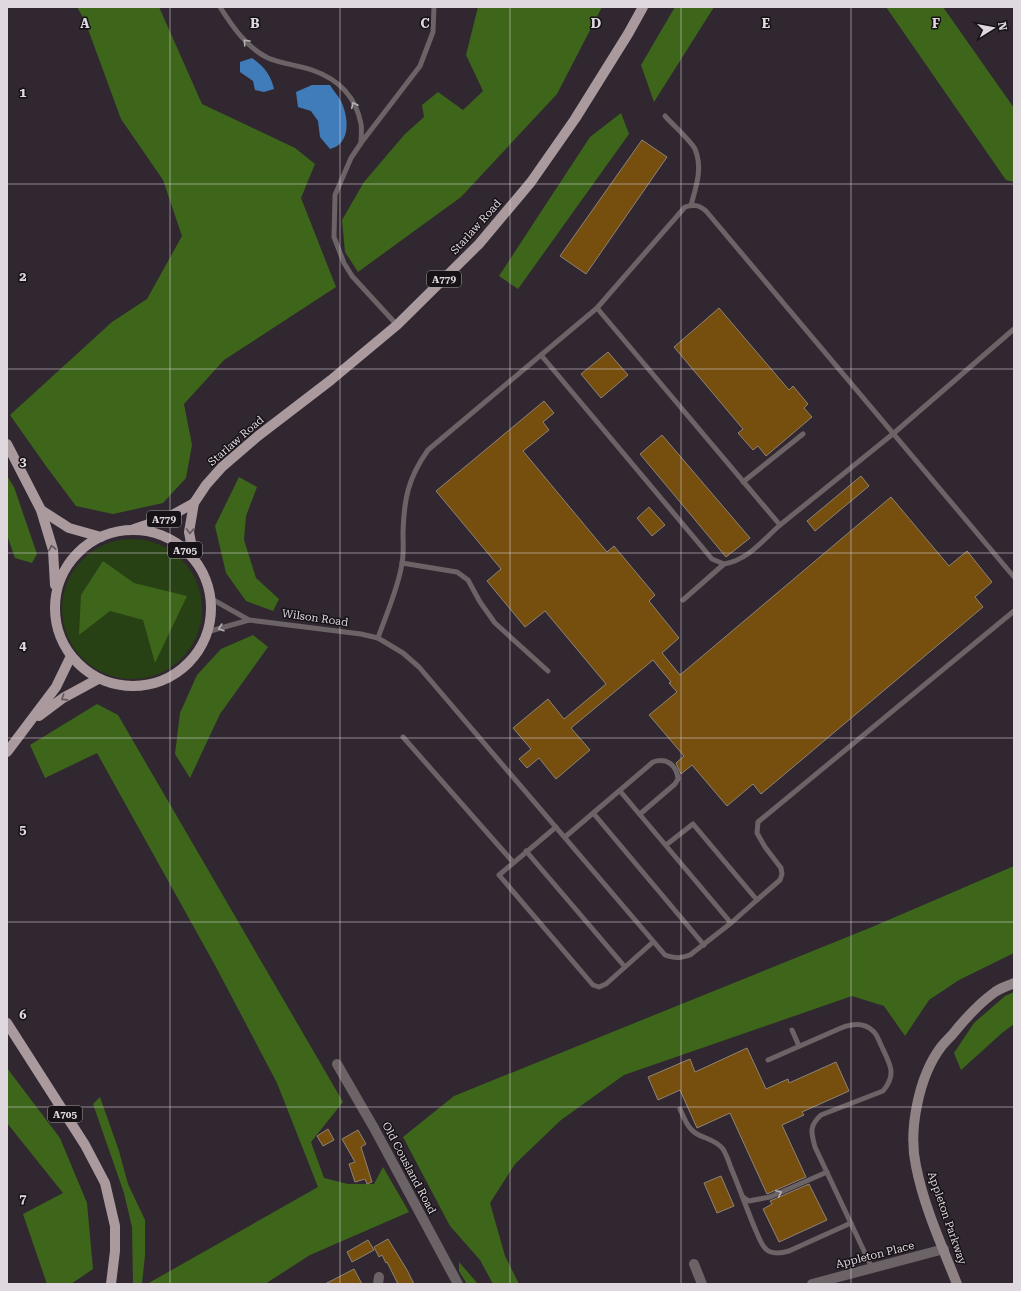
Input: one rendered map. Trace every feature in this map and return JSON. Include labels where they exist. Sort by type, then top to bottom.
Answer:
[{"type":"main road","name":"Starlaw Road","points":[[194,503],[206,485],[222,467],[258,436],[331,380],[397,325],[479,244],[531,182],[576,119],[628,34],[642,7]]},
{"type":"main road","name":"A705","points":[[7,444],[41,510],[53,550],[55,587],[54,612],[59,636],[71,656],[98,679],[117,686],[131,687],[154,684],[174,675],[193,659],[208,632],[211,617],[210,598],[205,578],[194,559],[179,544],[161,535],[131,530],[101,537],[76,554],[65,568],[55,587]]},
{"type":"main road","name":"A779","points":[[131,530],[167,518],[194,503]]},
{"type":"main road","name":"A779","points":[[194,503],[189,532],[194,559]]},
{"type":"main road","name":"A705","points":[[41,510],[69,528],[101,537]]},
{"type":"main road","points":[[7,752],[56,687],[71,656]]},
{"type":"main road","points":[[29,724],[64,698],[98,679]]},
{"type":"main road","name":"A705","points":[[7,1023],[85,1145],[105,1183],[115,1226],[115,1250],[111,1284]]},
{"type":"street","name":"Appleton Parkway","points":[[958,1284],[931,1216],[916,1166],[914,1153],[914,1125],[920,1090],[941,1047],[959,1026],[971,1013],[995,992],[1014,983]]},
{"type":"street","name":"Old Cousland Road","points":[[337,1064],[374,1128],[458,1284]]},
{"type":"street","name":"Appleton Place","points":[[812,1284],[944,1249]]},
{"type":"street","points":[[694,1264],[702,1284]]},
{"type":"lane","points":[[220,7],[231,25],[250,46],[267,58],[313,70],[335,81],[348,93],[356,107],[361,125],[362,143]]},
{"type":"lane","points":[[397,325],[348,270],[344,263],[334,237],[335,195],[351,158],[420,66],[433,32],[434,7]]},
{"type":"lane","points":[[665,116],[694,148],[699,163],[698,181],[691,205]]},
{"type":"lane","points":[[378,638],[397,583],[402,563],[404,504],[410,482],[418,464],[428,450],[597,308],[680,211],[691,205],[699,206],[706,210],[894,432],[1014,577]]},
{"type":"lane","points":[[597,308],[780,525]]},
{"type":"lane","points":[[683,600],[724,564],[734,562],[744,557],[780,525],[894,432],[1014,329]]},
{"type":"lane","points":[[541,355],[712,559],[724,564]]},
{"type":"lane","points":[[743,482],[802,434]]},
{"type":"lane","points":[[402,563],[457,572],[468,580],[480,602],[495,623],[548,671]]},
{"type":"lane","name":"Wilson Road","points":[[210,598],[250,620],[361,634],[378,638],[403,653],[419,667],[653,942],[665,955],[674,958],[690,956],[731,923],[780,880],[782,874],[781,868],[765,847],[757,833],[758,822],[1014,611]]},
{"type":"lane","name":"Wilson Road","points":[[208,632],[250,620]]},
{"type":"lane","points":[[403,737],[514,862]]},
{"type":"lane","points":[[565,838],[654,762],[666,760],[678,774],[678,779],[675,784],[640,814]]},
{"type":"lane","points":[[620,791],[731,923]]},
{"type":"lane","points":[[594,814],[704,945]]},
{"type":"lane","points":[[666,845],[693,824],[757,900]]},
{"type":"lane","points":[[556,827],[499,875],[593,985],[599,987],[606,984],[653,942]]},
{"type":"lane","points":[[526,851],[625,967]]},
{"type":"lane","points":[[768,1060],[852,1024],[864,1026],[874,1031],[891,1066],[892,1074],[890,1083],[883,1091],[821,1115],[815,1121],[811,1131],[815,1147],[872,1268]]},
{"type":"lane","points":[[792,1030],[799,1046]]},
{"type":"lane","points":[[680,1109],[686,1123],[692,1131],[716,1142],[723,1149],[743,1197],[747,1212],[766,1250],[773,1253],[789,1251],[851,1223]]},
{"type":"lane","points":[[743,1197],[749,1201],[770,1197],[827,1172]]},
{"type":"green space","points":[[77,7],[159,7],[202,104],[295,148],[315,164],[301,198],[336,287],[224,360],[184,404],[192,445],[186,478],[163,503],[113,514],[76,506],[10,415],[112,322],[147,299],[182,236],[163,180],[121,119],[85,21]]},
{"type":"green space","points":[[478,7],[602,7],[557,94],[461,197],[358,272],[345,252],[342,220],[364,182],[405,134],[424,117],[422,105],[438,92],[463,110],[483,91],[466,55]]},
{"type":"green space","points":[[675,7],[714,7],[654,102],[641,65]]},
{"type":"green space","points":[[886,7],[943,7],[1014,108],[1014,182],[1006,180]]},
{"type":"green space","points":[[621,113],[629,134],[518,289],[499,276],[590,137]]},
{"type":"green space","points":[[7,476],[14,487],[37,554],[32,563],[15,558],[7,535]]},
{"type":"green space","points":[[239,477],[257,487],[246,516],[244,540],[256,578],[279,599],[273,611],[246,601],[226,573],[215,526]]},
{"type":"green space","points":[[139,539],[159,544],[182,559],[197,582],[201,595],[201,623],[197,636],[182,659],[159,674],[146,678],[125,679],[105,674],[82,659],[67,636],[63,623],[62,602],[67,582],[82,559],[105,544],[118,540]]},
{"type":"green space","points":[[103,561],[134,583],[187,596],[155,663],[143,620],[110,611],[79,635],[81,595]]},
{"type":"green space","points":[[253,635],[268,647],[220,714],[190,778],[175,754],[180,713],[197,675],[221,649]]},
{"type":"green space","points":[[97,704],[118,715],[343,1102],[311,1142],[324,1178],[348,1184],[374,1184],[383,1167],[409,1212],[310,1255],[265,1284],[147,1284],[318,1187],[277,1083],[216,967],[97,753],[45,778],[30,745]]},
{"type":"green space","points":[[1014,866],[1014,953],[959,980],[929,1000],[905,1036],[884,1006],[852,996],[624,1075],[561,1120],[515,1164],[490,1203],[505,1256],[519,1284],[493,1284],[480,1260],[450,1226],[403,1137],[454,1096],[872,927]]},
{"type":"green space","points":[[1014,992],[1014,1024],[961,1070],[954,1053],[974,1023],[1005,996]]},
{"type":"green space","points":[[7,1068],[60,1138],[87,1203],[93,1269],[71,1284],[47,1284],[23,1214],[63,1193],[7,1123]]},
{"type":"green space","points":[[100,1097],[119,1151],[128,1184],[145,1220],[145,1255],[142,1284],[133,1284],[132,1227],[124,1193],[93,1104]]},
{"type":"green space","points":[[459,1262],[478,1284],[467,1284],[459,1271]]},
{"type":"water","points":[[252,58],[266,71],[271,79],[274,89],[264,92],[255,90],[253,81],[240,72],[240,62]]},
{"type":"water","points":[[312,85],[330,85],[341,101],[346,115],[347,122],[345,136],[342,142],[330,149],[320,137],[318,121],[311,111],[298,107],[296,92]]},
{"type":"building","points":[[642,140],[667,157],[586,274],[560,256]]},
{"type":"building","points":[[719,308],[789,390],[793,386],[808,404],[804,408],[812,417],[766,456],[758,446],[753,450],[738,433],[743,429],[674,347]]},
{"type":"building","points":[[608,352],[628,375],[601,398],[581,374]]},
{"type":"building","points":[[544,401],[554,413],[543,422],[549,430],[523,451],[607,552],[614,546],[655,595],[649,601],[679,638],[662,653],[680,675],[891,497],[949,566],[967,551],[992,582],[975,597],[983,607],[761,794],[753,784],[727,806],[692,765],[681,774],[676,763],[684,756],[649,715],[677,692],[653,660],[571,728],[590,750],[556,779],[539,758],[527,768],[519,759],[531,749],[513,728],[548,699],[564,719],[606,684],[545,611],[525,627],[487,581],[501,569],[436,491]]},
{"type":"building","points":[[662,435],[750,538],[726,557],[640,454]]},
{"type":"building","points":[[861,476],[869,486],[815,531],[807,521]]},
{"type":"building","points":[[649,507],[665,525],[652,536],[637,518]]},
{"type":"building","points":[[747,1048],[766,1089],[788,1079],[789,1083],[836,1062],[849,1091],[802,1112],[804,1115],[782,1125],[806,1177],[767,1194],[730,1113],[697,1128],[680,1090],[658,1100],[648,1077],[690,1059],[695,1072]]},
{"type":"building","points":[[328,1129],[334,1140],[323,1146],[317,1136]]},
{"type":"building","points":[[358,1130],[366,1144],[361,1147],[372,1182],[367,1184],[365,1179],[355,1182],[349,1164],[355,1162],[342,1139]]},
{"type":"building","points":[[721,1176],[734,1206],[717,1213],[704,1183]]},
{"type":"building","points":[[809,1184],[827,1220],[779,1242],[763,1209],[772,1204],[770,1201]]},
{"type":"building","points":[[388,1239],[414,1284],[398,1284],[387,1262],[386,1263],[382,1255],[379,1257],[374,1247]]},
{"type":"building","points":[[368,1240],[374,1250],[352,1262],[347,1252]]},
{"type":"building","points":[[354,1269],[362,1284],[325,1284]]}]
